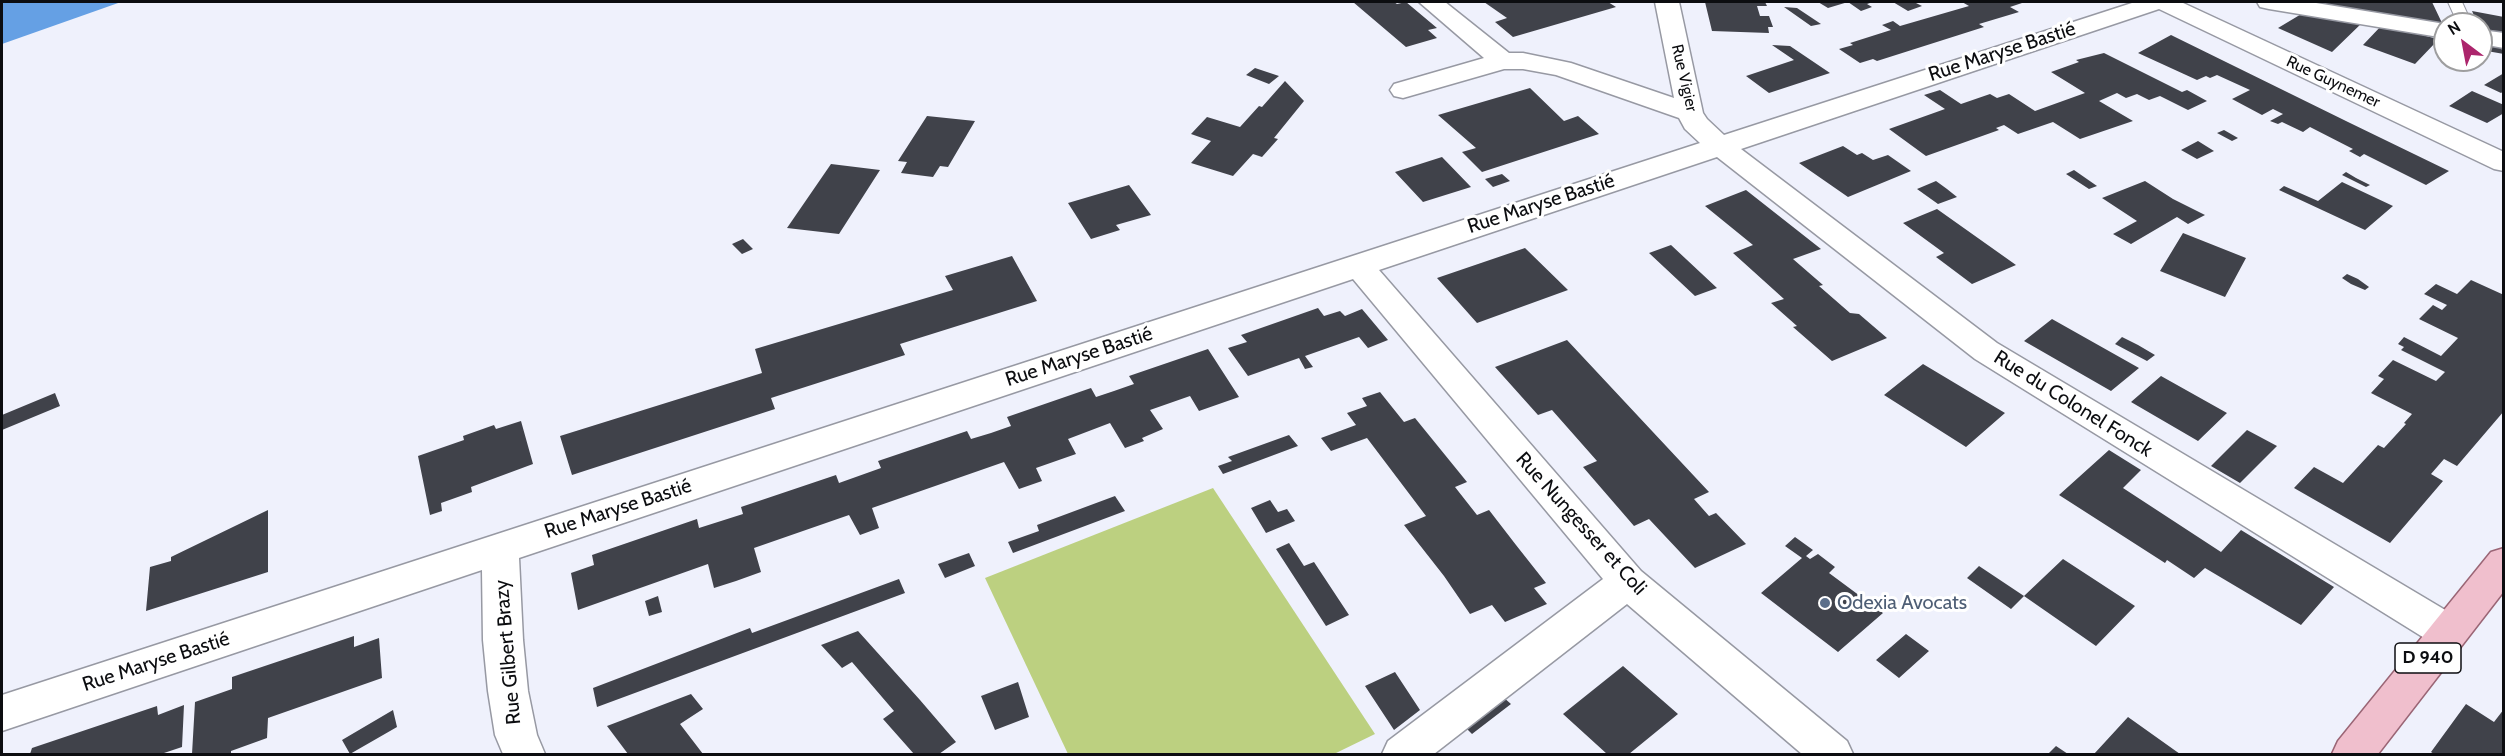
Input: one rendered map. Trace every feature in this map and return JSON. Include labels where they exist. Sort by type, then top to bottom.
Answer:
[{"type":"main road","name":"D 940","points":[[2353,754],[2504,563]]},
{"type":"street","points":[[1431,2],[1503,61]]},
{"type":"street","name":"Rue Vigier","points":[[1667,2],[1690,113],[1695,123],[1718,145]]},
{"type":"street","name":"Rue Maryse Bastié","points":[[2,713],[1718,145],[2158,2]]},
{"type":"street","name":"Rue Guynemer","points":[[2163,2],[2504,163]]},
{"type":"street","points":[[2269,2],[2433,29]]},
{"type":"street","points":[[1403,90],[1503,61],[1523,61],[1562,68],[1690,113]]},
{"type":"street","name":"Rue du Colonel Fonck","points":[[1718,145],[1986,351],[2448,632]]},
{"type":"street","name":"Rue Nungesser et Coli","points":[[1358,265],[1628,582],[1832,754]]},
{"type":"street","name":"Rue Gilbert Brazy","points":[[501,547],[503,640],[508,691],[516,735],[524,754]]},
{"type":"street","points":[[1403,754],[1628,582]]},
{"type":"green space","points":[[1213,488],[1375,734],[1334,754],[1068,754],[985,578]]},
{"type":"water","points":[[2,2],[121,2],[2,44]]},
{"type":"building","points":[[1353,2],[1394,2],[1397,4],[1406,2],[1437,28],[1428,30],[1437,38],[1406,47]]},
{"type":"building","points":[[1484,2],[1608,2],[1616,7],[1513,37],[1495,22],[1507,18]]},
{"type":"building","points":[[1705,2],[1765,2],[1767,6],[1757,6],[1760,16],[1769,16],[1773,27],[1768,27],[1769,33],[1712,31]]},
{"type":"building","points":[[1818,2],[1848,2],[1828,8]]},
{"type":"building","points":[[1848,2],[1873,2],[1867,4],[1872,7],[1861,11]]},
{"type":"building","points":[[1893,2],[1914,2],[1922,6],[1908,11]]},
{"type":"building","points":[[1962,2],[2022,3],[2010,7],[2019,12],[1979,24],[1984,27],[1877,61],[1873,59],[1860,63],[1839,49],[1853,45],[1850,43],[1891,30],[1882,25],[1893,21],[1900,26],[1969,6]]},
{"type":"building","points":[[2432,2],[2437,12],[2433,12],[2433,22],[2316,3]]},
{"type":"building","points":[[1784,7],[1797,8],[1821,24],[1811,26]]},
{"type":"building","points":[[2303,13],[2314,17],[2322,14],[2364,21],[2332,52],[2278,28]]},
{"type":"building","points":[[2493,15],[2504,17],[2504,33],[2493,31]]},
{"type":"building","points":[[2382,25],[2433,38],[2433,45],[2415,64],[2363,45]]},
{"type":"building","points":[[2171,35],[2449,171],[2426,185],[2364,154],[2360,157],[2349,151],[2353,149],[2310,127],[2303,132],[2282,122],[2278,124],[2270,121],[2283,114],[2273,109],[2262,115],[2232,99],[2250,90],[2217,75],[2197,80],[2138,53]]},
{"type":"building","points":[[2493,43],[2499,44],[2504,54],[2493,52]]},
{"type":"building","points":[[1772,45],[1790,46],[1830,73],[1769,93],[1746,76],[1794,60]]},
{"type":"building","points":[[2104,53],[2182,92],[2187,90],[2207,101],[2188,110],[2160,96],[2149,100],[2137,94],[2126,98],[2117,93],[2099,101],[2133,121],[2080,139],[2053,122],[2018,134],[2004,125],[1996,128],[1999,130],[1926,156],[1889,129],[1945,109],[1924,95],[1940,90],[1961,104],[1990,94],[1997,98],[2009,94],[2035,111],[2085,93],[2051,72],[2079,62],[2076,60]]},
{"type":"building","points":[[1255,68],[1279,76],[1269,84],[1246,75]]},
{"type":"building","points":[[2504,73],[2504,91],[2501,93],[2484,85]]},
{"type":"building","points":[[1285,81],[1304,101],[1274,138],[1278,139],[1262,157],[1253,154],[1233,176],[1191,163],[1211,141],[1191,134],[1207,117],[1240,127]]},
{"type":"building","points":[[1530,88],[1564,121],[1578,116],[1599,134],[1482,172],[1462,152],[1476,148],[1438,115]]},
{"type":"building","points":[[2472,91],[2504,105],[2504,113],[2487,123],[2449,106]]},
{"type":"building","points":[[927,116],[975,121],[948,167],[940,166],[933,177],[901,173],[907,162],[898,161]]},
{"type":"building","points":[[2224,130],[2238,138],[2232,141],[2217,133]]},
{"type":"building","points":[[2198,141],[2214,151],[2197,159],[2181,150]]},
{"type":"building","points":[[1843,146],[1857,155],[1862,153],[1873,160],[1888,155],[1911,171],[1848,197],[1799,163]]},
{"type":"building","points":[[1442,157],[1471,187],[1423,202],[1395,172]]},
{"type":"building","points":[[831,164],[880,170],[839,234],[787,228]]},
{"type":"building","points":[[2074,170],[2097,186],[2089,189],[2066,174]]},
{"type":"building","points":[[2346,172],[2370,185],[2366,187],[2342,175]]},
{"type":"building","points":[[1502,174],[1510,181],[1493,187],[1485,179]]},
{"type":"building","points":[[1936,181],[1957,197],[1938,204],[1917,189]]},
{"type":"building","points":[[2145,181],[2173,199],[2205,215],[2188,224],[2177,217],[2131,244],[2113,234],[2137,221],[2102,198]]},
{"type":"building","points":[[2342,182],[2393,206],[2365,230],[2279,190],[2284,186],[2318,201]]},
{"type":"building","points":[[1129,185],[1151,215],[1116,225],[1120,230],[1091,239],[1068,203]]},
{"type":"building","points":[[1746,190],[1821,249],[1793,259],[1850,313],[1859,314],[1887,338],[1832,361],[1793,327],[1797,326],[1771,303],[1784,299],[1733,253],[1753,245],[1705,206]]},
{"type":"building","points":[[1937,209],[2016,265],[1972,284],[1936,257],[1944,253],[1903,223]]},
{"type":"building","points":[[2183,233],[2246,258],[2225,297],[2160,271]]},
{"type":"building","points":[[743,239],[753,249],[742,254],[732,244]]},
{"type":"building","points":[[1671,245],[1717,288],[1695,296],[1649,253]]},
{"type":"building","points":[[1525,248],[1568,290],[1477,323],[1437,278]]},
{"type":"building","points":[[1012,256],[1037,301],[900,344],[905,355],[771,398],[775,409],[572,475],[560,436],[762,373],[755,349],[953,290],[945,276]]},
{"type":"building","points":[[2347,274],[2369,287],[2365,290],[2351,284],[2342,278]]},
{"type":"building","points":[[2471,280],[2504,295],[2504,411],[2457,466],[2444,459],[2431,474],[2443,481],[2390,543],[2294,488],[2314,467],[2343,483],[2378,445],[2384,448],[2406,424],[2404,423],[2412,414],[2371,393],[2384,379],[2378,376],[2393,360],[2436,381],[2445,372],[2401,350],[2404,347],[2398,344],[2404,337],[2441,356],[2458,338],[2419,319],[2433,305],[2442,310],[2447,305],[2424,294],[2436,284],[2457,294]]},
{"type":"building","points":[[1318,308],[1324,316],[1340,311],[1345,316],[1362,309],[1388,340],[1368,348],[1359,337],[1305,356],[1313,367],[1305,369],[1299,358],[1248,376],[1228,348],[1247,342],[1241,335]]},
{"type":"building","points":[[2052,319],[2139,368],[2111,391],[2024,341]]},
{"type":"building","points":[[2122,337],[2155,355],[2147,361],[2115,344]]},
{"type":"building","points":[[1567,340],[1709,492],[1694,499],[1709,516],[1716,513],[1746,544],[1695,568],[1649,519],[1634,526],[1583,467],[1597,461],[1552,410],[1538,415],[1495,367]]},
{"type":"building","points":[[1208,349],[1239,397],[1199,411],[1190,396],[1150,410],[1163,429],[1142,438],[1144,441],[1125,448],[1110,423],[1068,439],[1076,454],[1036,468],[1042,481],[1019,489],[1004,462],[872,508],[879,528],[860,535],[849,515],[754,548],[761,572],[736,581],[714,588],[708,564],[578,610],[571,573],[594,565],[592,555],[697,519],[699,528],[743,514],[741,507],[836,475],[839,483],[881,468],[878,461],[967,431],[971,439],[991,433],[1011,426],[1007,417],[1091,388],[1096,397],[1114,391],[1134,384],[1129,376]]},
{"type":"building","points":[[1923,364],[2005,413],[1966,447],[1884,395]]},
{"type":"building","points":[[2161,376],[2227,413],[2198,441],[2131,402]]},
{"type":"building","points":[[1380,392],[1404,422],[1415,418],[1467,482],[1455,487],[1477,515],[1489,510],[1546,583],[1534,588],[1547,604],[1505,622],[1492,605],[1470,614],[1404,525],[1426,516],[1367,438],[1331,451],[1321,438],[1356,425],[1347,413],[1367,406],[1362,398]]},
{"type":"building","points":[[55,393],[60,406],[2,430],[2,415]]},
{"type":"building","points":[[521,421],[533,464],[471,487],[472,492],[441,503],[442,511],[430,515],[418,456],[464,440],[463,436],[494,425],[496,429]]},
{"type":"building","points":[[2247,430],[2277,446],[2240,483],[2211,466]]},
{"type":"building","points":[[1289,435],[1298,446],[1223,474],[1218,466],[1232,461],[1228,457]]},
{"type":"building","points":[[2109,450],[2141,470],[2123,488],[2221,552],[2241,530],[2334,587],[2301,625],[2205,568],[2194,578],[2167,560],[2165,563],[2059,495]]},
{"type":"building","points":[[1115,496],[1125,511],[1013,553],[1008,542],[1039,531],[1037,525]]},
{"type":"building","points":[[1270,500],[1278,512],[1287,509],[1295,521],[1266,533],[1251,508]]},
{"type":"building","points":[[268,510],[268,572],[146,611],[150,567],[171,561],[171,557]]},
{"type":"building","points":[[1795,537],[1813,550],[1806,556],[1810,559],[1818,554],[1835,567],[1829,573],[1883,613],[1838,652],[1761,593],[1802,558],[1785,546]]},
{"type":"building","points":[[1289,543],[1304,566],[1314,562],[1349,615],[1326,626],[1276,549]]},
{"type":"building","points":[[969,553],[975,566],[945,578],[938,564]]},
{"type":"building","points":[[2063,559],[2135,606],[2096,646],[2024,596]]},
{"type":"building","points":[[1979,566],[2024,596],[2011,609],[1967,578]]},
{"type":"building","points":[[899,579],[905,593],[597,707],[593,688],[750,628],[752,633]]},
{"type":"building","points":[[658,596],[662,612],[649,616],[645,601]]},
{"type":"building","points":[[858,631],[956,742],[939,754],[914,754],[883,719],[894,711],[852,662],[842,668],[821,645]]},
{"type":"building","points":[[1906,634],[1929,651],[1899,678],[1876,660]]},
{"type":"building","points":[[354,636],[354,647],[379,638],[382,678],[268,718],[267,738],[231,751],[231,754],[192,754],[195,702],[232,689],[232,677]]},
{"type":"building","points":[[1623,666],[1678,714],[1629,754],[1607,754],[1563,714]]},
{"type":"building","points":[[1395,672],[1420,710],[1394,730],[1365,686]]},
{"type":"building","points":[[1018,682],[1029,717],[995,730],[981,696]]},
{"type":"building","points":[[691,694],[703,709],[680,724],[703,754],[628,754],[607,726]]},
{"type":"building","points":[[1503,697],[1511,704],[1472,734],[1464,726]]},
{"type":"building","points":[[2466,704],[2494,722],[2504,709],[2504,754],[2434,754],[2431,752]]},
{"type":"building","points":[[184,705],[182,747],[161,754],[30,754],[32,748],[157,706],[158,715]]},
{"type":"building","points":[[393,710],[397,727],[350,754],[342,740]]},
{"type":"building","points":[[2128,717],[2180,754],[2094,754]]},
{"type":"building","points":[[2056,746],[2068,754],[2048,754]]},
{"type":"place","name":"Odexia Avocats","points":[[1825,603]]}]
